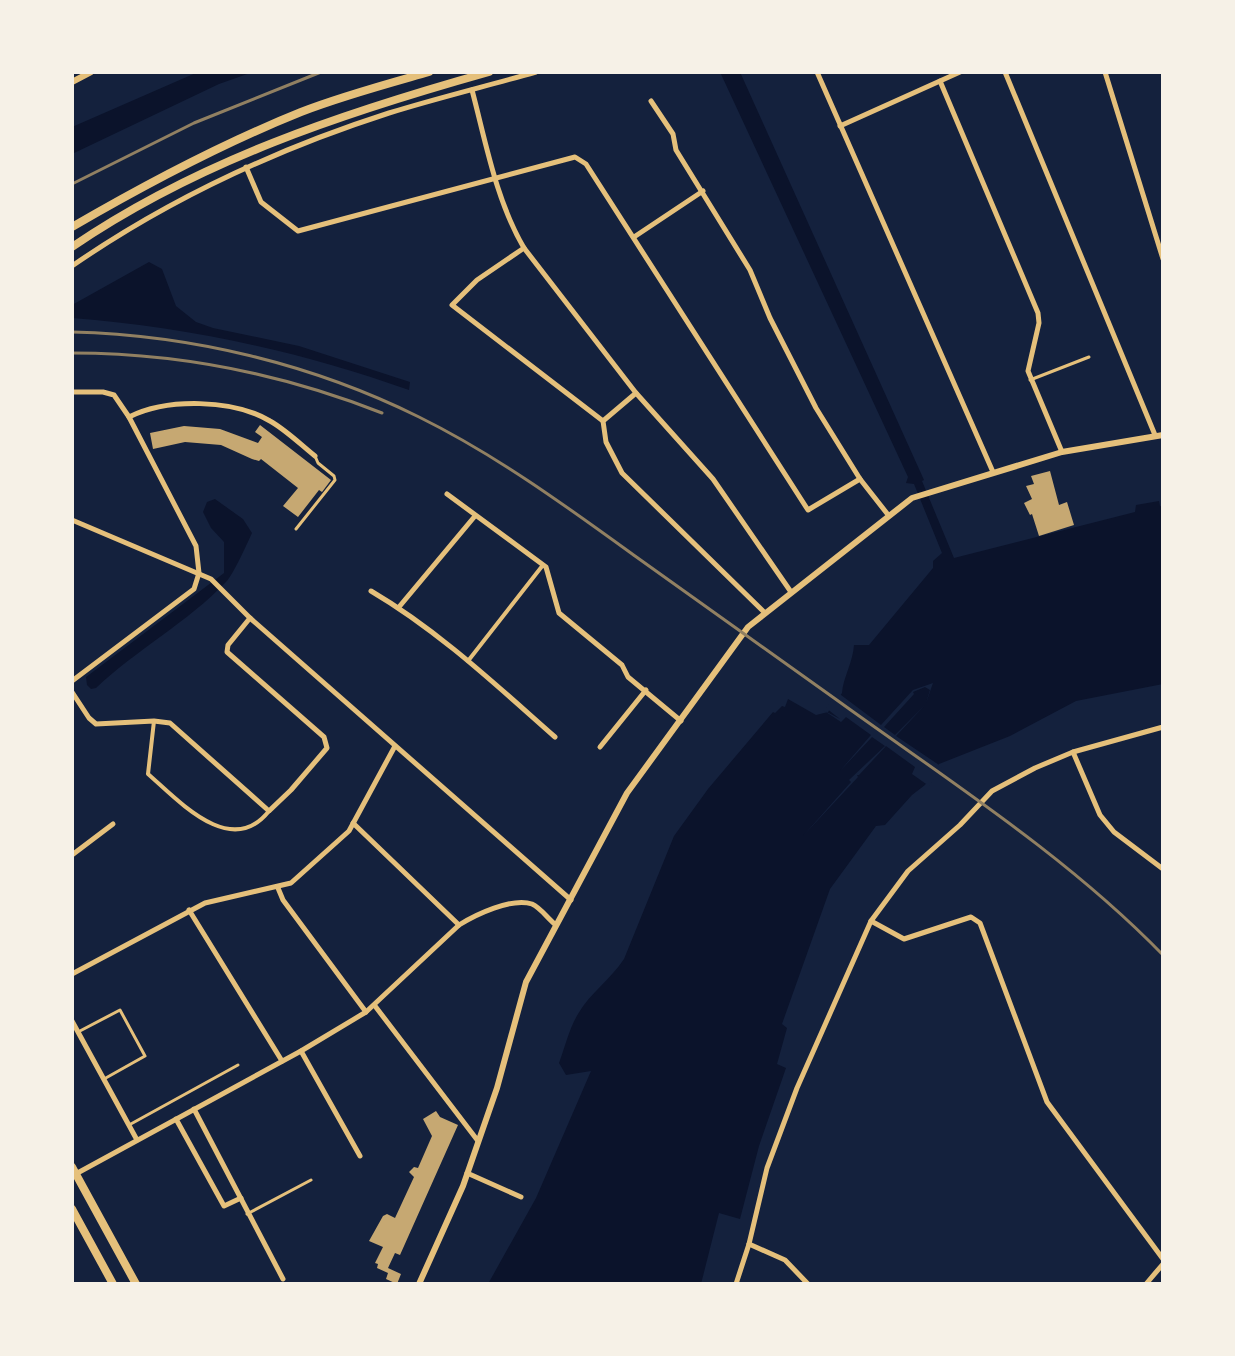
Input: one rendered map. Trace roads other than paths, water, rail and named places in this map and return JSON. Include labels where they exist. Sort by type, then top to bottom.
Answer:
[{"type":"main road","points":[[72,227],[146,184],[247,135],[304,111],[429,72]]},
{"type":"main road","points":[[72,247],[154,198],[305,129],[402,96],[489,72]]},
{"type":"main road","points":[[73,1173],[136,1284]]},
{"type":"main road","points":[[72,1209],[113,1284]]},
{"type":"street","points":[[72,82],[91,72]]},
{"type":"street","points":[[72,266],[128,230],[246,167],[389,113],[536,72]]},
{"type":"street","points":[[817,72],[993,472]]},
{"type":"street","points":[[840,126],[960,72]]},
{"type":"street","points":[[419,1284],[467,1173],[497,1088],[523,989],[627,793],[748,627],[912,498],[1062,452],[1159,435],[1131,377],[1005,72]]},
{"type":"street","points":[[1105,72],[1163,259]]},
{"type":"street","points":[[940,81],[1038,313],[1037,334],[1028,361],[1030,380],[1062,452]]},
{"type":"street","points":[[472,90],[494,176],[524,248],[636,393],[713,479],[791,592]]},
{"type":"street","points":[[651,101],[673,134],[676,150],[750,270],[770,318],[816,408],[860,479],[889,516]]},
{"type":"street","points":[[246,167],[261,202],[298,231],[494,176],[575,157],[586,164],[808,510],[860,479]]},
{"type":"street","points":[[634,237],[703,191]]},
{"type":"street","points":[[524,248],[477,280],[452,305],[603,421],[606,442],[622,473],[764,612]]},
{"type":"street","points":[[72,392],[114,395],[129,417],[191,534],[196,546],[199,573],[194,589],[72,681]]},
{"type":"street","points":[[603,421],[636,393]]},
{"type":"street","points":[[129,417],[148,410],[182,405],[231,407],[271,422],[315,456]]},
{"type":"street","points":[[447,494],[543,564],[559,613],[622,665],[628,677],[681,721]]},
{"type":"street","points":[[399,607],[476,515]]},
{"type":"street","points":[[72,520],[211,579],[250,618],[571,900]]},
{"type":"street","points":[[468,661],[543,564]]},
{"type":"street","points":[[371,591],[399,607],[468,661],[555,737]]},
{"type":"street","points":[[154,721],[148,774],[201,819],[239,831],[262,819],[291,790],[327,748],[324,737],[227,652],[228,645],[250,618]]},
{"type":"street","points":[[600,747],[646,690]]},
{"type":"street","points":[[72,692],[96,724],[170,723],[269,811]]},
{"type":"street","points":[[736,1284],[776,1143],[797,1088],[871,921],[908,871],[992,791],[1073,752],[1163,727]]},
{"type":"street","points":[[72,974],[205,903],[291,883],[349,831],[395,746]]},
{"type":"street","points":[[1073,752],[1100,815],[1114,832],[1163,869]]},
{"type":"street","points":[[353,823],[459,925]]},
{"type":"street","points":[[72,855],[113,824]]},
{"type":"street","points":[[278,888],[283,900],[366,1012]]},
{"type":"street","points":[[73,1173],[301,1051],[366,1012],[473,915],[523,903],[535,906],[556,925]]},
{"type":"street","points":[[189,910],[282,1061]]},
{"type":"street","points":[[871,921],[904,939],[971,917],[980,923],[1047,1102],[1163,1261],[1146,1284]]},
{"type":"street","points":[[375,1006],[478,1141]]},
{"type":"street","points":[[72,1021],[137,1140]]},
{"type":"street","points":[[301,1051],[360,1156]]},
{"type":"street","points":[[194,1109],[283,1279]]},
{"type":"street","points":[[176,1119],[224,1206],[241,1198]]},
{"type":"street","points":[[467,1173],[521,1197]]},
{"type":"street","points":[[749,1244],[785,1260],[808,1284]]},
{"type":"lane","points":[[1030,380],[1089,357]]},
{"type":"lane","points":[[296,529],[335,480],[315,456]]},
{"type":"lane","points":[[78,1032],[120,1010],[145,1056],[104,1079]]},
{"type":"lane","points":[[129,1125],[238,1065]]},
{"type":"lane","points":[[247,1214],[311,1180]]},
{"type":"water","points":[[198,72],[253,72],[219,84],[72,154],[72,127]]},
{"type":"water","points":[[720,72],[740,72],[924,480],[954,558],[1135,512],[1136,505],[1159,501],[1163,507],[1163,684],[1076,701],[1010,736],[939,764],[925,785],[885,825],[876,826],[830,889],[782,1024],[787,1028],[777,1064],[786,1068],[759,1146],[740,1219],[719,1213],[701,1284],[488,1284],[536,1198],[591,1071],[566,1075],[559,1063],[572,1026],[583,1006],[624,959],[674,836],[708,789],[773,712],[785,707],[788,699],[816,715],[828,712],[842,693],[854,645],[869,645],[942,553],[914,484],[906,483],[908,477]]},
{"type":"water","points":[[149,262],[162,269],[176,306],[196,322],[299,346],[410,382],[409,390],[285,352],[243,343],[200,334],[72,318],[72,305]]},
{"type":"water","points":[[215,499],[243,519],[252,533],[229,578],[195,610],[91,689],[86,677],[224,573],[224,542],[211,528],[203,512],[207,502]]},
{"type":"railway","points":[[72,184],[194,123],[321,72]]},
{"type":"railway","points":[[72,332],[162,339],[250,356],[337,382],[448,432],[530,482],[1004,819],[1086,884],[1163,955]]},
{"type":"railway","points":[[72,353],[152,357],[230,368],[307,387],[382,413]]}]
